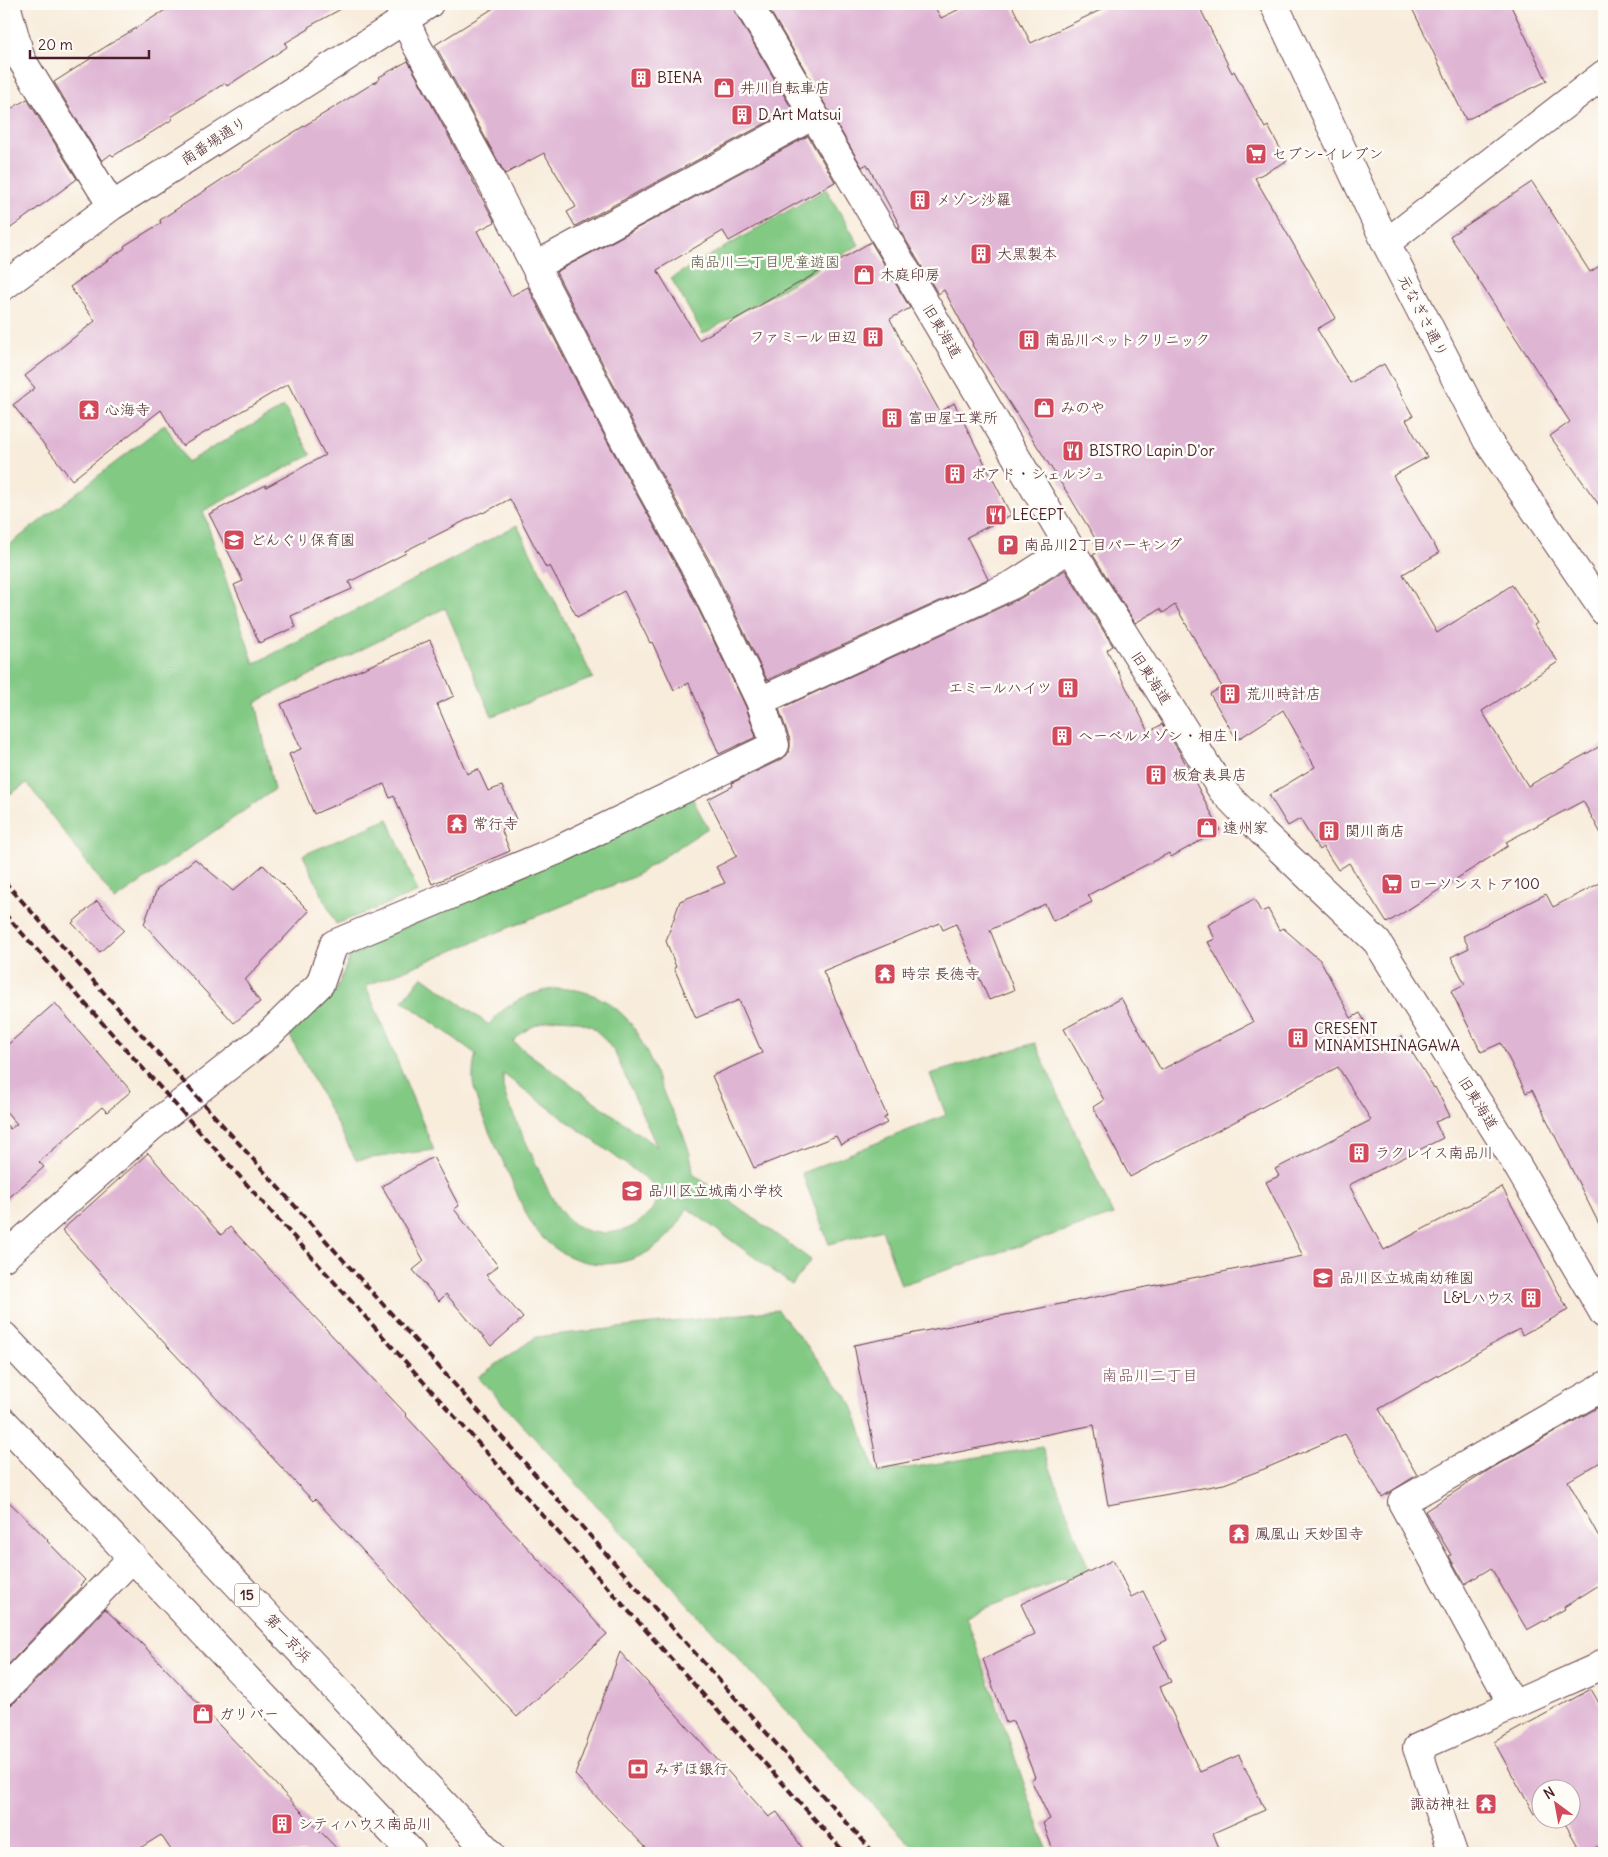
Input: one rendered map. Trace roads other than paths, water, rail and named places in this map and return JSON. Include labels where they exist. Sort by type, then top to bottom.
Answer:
[{"type":"main road","points":[[6,4],[21,59],[112,206]]},
{"type":"main road","name":"南番場通り","points":[[4,286],[112,206],[402,11],[429,4]]},
{"type":"main road","name":"旧東海道","points":[[748,4],[1070,548],[1222,790],[1262,832],[1377,942],[1511,1155],[1604,1314]]},
{"type":"main road","name":"元なぎさ通り","points":[[1274,4],[1386,243],[1487,440],[1604,611]]},
{"type":"main road","points":[[4,1257],[150,1128],[268,1035],[320,984],[334,944],[560,849],[775,746],[760,701],[698,573],[620,432],[493,184],[416,44],[402,11]]},
{"type":"main road","points":[[1386,243],[1604,74]]},
{"type":"main road","points":[[535,266],[814,115]]},
{"type":"main road","points":[[760,701],[1014,584],[1070,548]]},
{"type":"main road","name":"第一京浜","points":[[4,1336],[490,1853]]},
{"type":"main road","points":[[1513,1705],[1402,1502],[1604,1386]]},
{"type":"main road","points":[[4,1422],[133,1556],[412,1853]]},
{"type":"main road","points":[[4,1691],[133,1556]]},
{"type":"main road","points":[[1444,1851],[1417,1748],[1604,1663]]},
{"type":"railway","points":[[4,881],[874,1853]]},
{"type":"railway","points":[[4,913],[845,1853]]},
{"type":"place","name":"BIENA","points":[[641,78]]},
{"type":"place","name":"井川自転車店","points":[[724,88]]},
{"type":"place","name":"D Art Matsui","points":[[742,115]]},
{"type":"place","name":"セブン-イレブン","points":[[1256,154]]},
{"type":"place","name":"メゾン沙羅","points":[[920,200]]},
{"type":"place","name":"大黒製本","points":[[981,254]]},
{"type":"place","name":"木庭印房","points":[[864,275]]},
{"type":"place","name":"ファミール 田辺","points":[[873,337]]},
{"type":"place","name":"南品川ペットクリニック","points":[[1029,340]]},
{"type":"place","name":"みのや","points":[[1044,408]]},
{"type":"place","name":"心海寺","points":[[89,410]]},
{"type":"place","name":"富田屋工業所","points":[[892,418]]},
{"type":"place","name":"BISTRO Lapin D'or","points":[[1073,451]]},
{"type":"place","name":"ボアド・シェルジュ","points":[[955,474]]},
{"type":"place","name":"LECEPT","points":[[996,515]]},
{"type":"place","name":"どんぐり保育園","points":[[234,540]]},
{"type":"place","name":"南品川2丁目パーキング","points":[[1008,545]]},
{"type":"place","name":"エミールハイツ","points":[[1068,688]]},
{"type":"place","name":"荒川時計店","points":[[1230,694]]},
{"type":"place","name":"へーベルメゾン・相庄Ⅰ","points":[[1062,736]]},
{"type":"place","name":"板倉表具店","points":[[1156,775]]},
{"type":"place","name":"常行寺","points":[[457,824]]},
{"type":"place","name":"遠州家","points":[[1207,828]]},
{"type":"place","name":"関川商店","points":[[1329,831]]},
{"type":"place","name":"ローソンストア100","points":[[1392,884]]},
{"type":"place","name":"時宗 長徳寺","points":[[885,974]]},
{"type":"place","name":"CRESENT MINAMISHINAGAWA","points":[[1298,1038]]},
{"type":"place","name":"ラクレイス南品川","points":[[1359,1153]]},
{"type":"place","name":"品川区立城南小学校","points":[[632,1191]]},
{"type":"place","name":"品川区立城南幼稚園","points":[[1323,1278]]},
{"type":"place","name":"L&Lハウス","points":[[1531,1298]]},
{"type":"place","name":"鳳凰山 天妙国寺","points":[[1239,1534]]},
{"type":"place","name":"ガリバー","points":[[203,1714]]},
{"type":"place","name":"みずほ銀行","points":[[638,1769]]},
{"type":"place","name":"諏訪神社","points":[[1486,1804]]},
{"type":"place","name":"シティハウス南品川","points":[[282,1824]]},
{"type":"district","name":"南品川二丁目","points":[[1150,1375]]},
{"type":"park label","name":"南品川二丁目児童遊園","points":[[765,262]]}]
